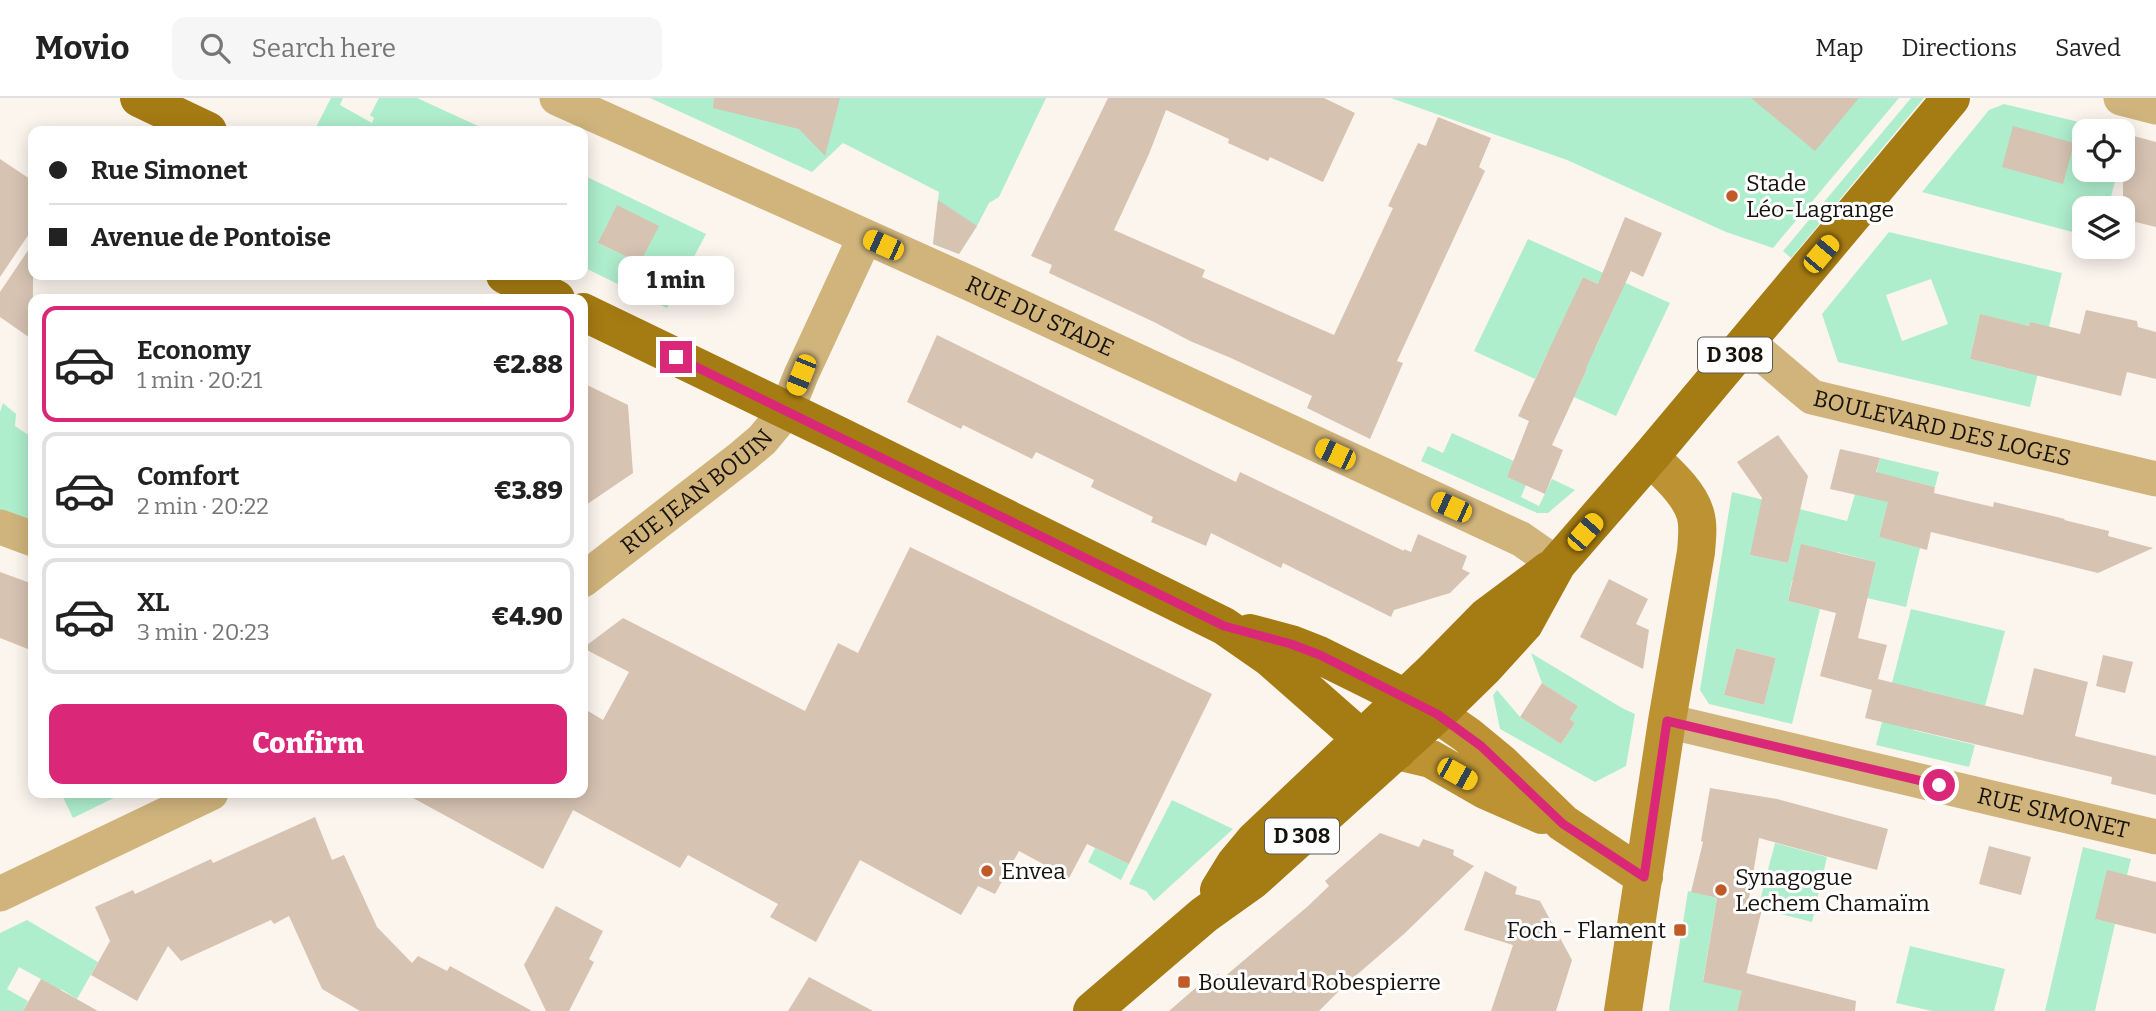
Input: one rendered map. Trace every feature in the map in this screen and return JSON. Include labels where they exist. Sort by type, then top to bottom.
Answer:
[{"type":"main road","points":[[139,98],[198,126]]},
{"type":"main road","name":"D 308","points":[[1650,457],[1951,98]]},
{"type":"main road","points":[[516,280],[545,294]]},
{"type":"main road","points":[[588,314],[1224,626],[1281,666],[1379,745]]},
{"type":"main road","points":[[1092,1011],[1203,915],[1235,864],[1255,840],[1379,745],[1421,706],[1486,617],[1556,564],[1650,457]]},
{"type":"main road","points":[[1224,626],[1291,644],[1320,655],[1421,706]]},
{"type":"street","points":[[2121,98],[2156,107]]},
{"type":"street","name":"RUE DU STADE","points":[[568,103],[969,283],[1521,539],[1556,564]]},
{"type":"street","name":"RUE JEAN BOUIN","points":[[588,576],[762,440],[786,410],[865,237]]},
{"type":"street","name":"BOULEVARD DES LOGES","points":[[1747,342],[1812,397],[2156,479]]},
{"type":"street","points":[[1623,1011],[1698,531],[1695,513],[1686,496],[1650,457]]},
{"type":"street","points":[[0,527],[28,538]]},
{"type":"street","points":[[1421,706],[1481,746],[1563,824]]},
{"type":"street","name":"RUE SIMONET","points":[[1667,721],[2156,837]]},
{"type":"street","points":[[1379,745],[1431,759],[1485,790],[1563,824],[1644,877]]},
{"type":"street","points":[[0,894],[201,798]]},
{"type":"green space","points":[[331,98],[343,98],[340,105],[372,123],[374,118],[370,115],[379,98],[417,98],[478,126],[317,126]]},
{"type":"green space","points":[[650,98],[1046,98],[999,197],[989,203],[959,254],[933,244],[939,192],[843,143],[812,172]]},
{"type":"green space","name":"Stade Léo-Lagrange","points":[[1391,98],[1899,98],[1773,248],[1726,232],[1567,160]]},
{"type":"green space","points":[[1911,98],[1924,98],[1791,258],[1783,251]]},
{"type":"green space","points":[[2004,104],[2072,120],[2072,182],[2115,182],[2111,196],[2072,196],[2072,232],[1922,192],[1989,110]]},
{"type":"green space","points":[[588,177],[706,234],[667,308],[588,269]],"holes":[[[658,226],[640,263],[598,243]]]},
{"type":"green space","points":[[1889,232],[2062,273],[2049,327],[2029,326],[1980,315],[1970,359],[2018,371],[2041,360],[2030,407],[1838,362],[1822,314]],"holes":[[[1931,279],[1948,324],[1902,341],[1886,295]]]},
{"type":"green space","points":[[1528,239],[1670,303],[1616,416],[1574,397],[1587,369],[1548,352],[1535,379],[1474,351]],"holes":[[[1583,277],[1620,294],[1595,349],[1558,332]]]},
{"type":"green space","points":[[3,403],[16,414],[15,426],[28,435],[28,523],[0,511],[0,412]]},
{"type":"green space","points":[[1452,433],[1514,461],[1507,477],[1526,485],[1521,497],[1539,506],[1552,479],[1575,490],[1548,513],[1537,513],[1421,461],[1428,446],[1443,453]]},
{"type":"green space","points":[[1880,458],[1939,472],[1935,487],[1895,477],[1879,537],[1920,548],[1906,607],[1867,598],[1876,562],[1837,552],[1792,581],[1788,601],[1820,609],[1792,724],[1709,704],[1700,690],[1732,492],[1847,521],[1855,494],[1870,497]],"holes":[[[1797,524],[1788,563],[1750,555]],[[1736,648],[1776,658],[1764,705],[1724,695]]]},
{"type":"green space","points":[[1911,609],[2005,631],[1985,706],[1923,690],[1913,730],[1975,745],[1969,767],[1876,745]]},
{"type":"green space","points":[[1531,653],[1635,714],[1626,766],[1595,782],[1500,729],[1493,695],[1497,690],[1520,717],[1561,744],[1575,723],[1570,719],[1578,706],[1542,683]]},
{"type":"green space","points":[[63,798],[114,798],[73,818]]},
{"type":"green space","points":[[1172,800],[1233,829],[1154,901],[1146,891],[1129,884]]},
{"type":"green space","points":[[1775,843],[1827,857],[1812,922],[1758,908]]},
{"type":"green space","points":[[2083,847],[2131,859],[2127,875],[2096,919],[2115,924],[2095,1011],[2045,1011]]},
{"type":"green space","points":[[1095,848],[1129,864],[1121,880],[1088,862]]},
{"type":"green space","points":[[1688,891],[1717,898],[1703,981],[1742,991],[1737,1011],[1669,1009]]},
{"type":"green space","points":[[27,920],[98,962],[77,999],[61,989],[57,995],[41,979],[19,967],[7,989],[28,1001],[23,1011],[0,1011],[0,933]]},
{"type":"green space","points":[[1910,946],[2005,969],[1994,1011],[1932,1011],[1896,1003]]},
{"type":"building","points":[[714,98],[840,98],[825,156],[799,129],[713,108]]},
{"type":"building","points":[[1108,98],[1324,98],[1355,113],[1323,182],[1270,157],[1268,161],[1228,143],[1229,139],[1166,110],[1114,230],[1205,270],[1202,277],[1334,335],[1393,208],[1388,206],[1418,143],[1426,146],[1438,117],[1491,138],[1479,167],[1485,171],[1397,361],[1403,363],[1370,439],[1307,408],[1312,396],[1049,273],[1052,265],[1031,256]]},
{"type":"building","points":[[1751,98],[1859,98],[1815,151]]},
{"type":"building","points":[[2013,126],[2072,142],[2063,184],[2002,167]]},
{"type":"building","points":[[2135,136],[2156,142],[2156,227],[2135,222],[2135,196],[2123,196],[2123,182],[2135,182]]},
{"type":"building","points":[[0,159],[28,178],[28,235],[0,277]]},
{"type":"building","points":[[938,200],[977,226],[959,254],[933,244]]},
{"type":"building","points":[[617,205],[659,226],[640,263],[598,243]]},
{"type":"building","points":[[1625,217],[1662,233],[1643,277],[1631,271],[1586,368],[1552,445],[1563,450],[1545,494],[1507,477],[1529,421],[1518,416],[1583,277],[1598,284]]},
{"type":"building","points":[[28,250],[28,280],[33,280],[33,294],[28,294],[28,337],[0,317],[0,292]]},
{"type":"building","points":[[2086,310],[2137,321],[2138,327],[2156,332],[2156,379],[2127,372],[2121,396],[1970,359],[1980,314],[2029,326],[2030,322],[2080,334]]},
{"type":"building","points":[[937,335],[1236,482],[1240,472],[1404,551],[1411,552],[1418,534],[1467,556],[1462,569],[1470,573],[1450,593],[1394,610],[1391,617],[1283,563],[1281,568],[1211,533],[1206,546],[1151,522],[1153,517],[1091,487],[1094,480],[1036,452],[1032,459],[963,425],[961,429],[907,402]]},
{"type":"building","points":[[588,385],[628,405],[633,473],[588,504]]},
{"type":"building","points":[[1778,435],[1808,476],[1788,563],[1750,555],[1762,498],[1737,462]]},
{"type":"building","points":[[1840,449],[1880,458],[1876,472],[1935,487],[1934,493],[1993,507],[1994,502],[2065,519],[2109,531],[2108,536],[2153,548],[2098,573],[1931,532],[1927,550],[1879,537],[1888,502],[1830,489]]},
{"type":"building","points":[[1801,544],[1876,562],[1858,638],[1887,645],[1878,679],[2023,715],[2034,668],[2088,682],[2075,736],[2156,756],[2156,795],[2111,784],[2112,777],[1865,718],[1872,690],[1820,676],[1836,613],[1788,601]]},
{"type":"building","points":[[910,547],[1212,694],[1129,864],[1087,844],[1069,878],[1019,851],[995,894],[978,886],[961,915],[860,860],[816,942],[770,917],[778,904],[688,855],[680,868],[573,810],[543,869],[413,798],[588,798],[588,711],[603,720],[629,672],[588,651],[588,644],[623,618],[805,711],[838,643],[858,653]]},
{"type":"building","points":[[0,572],[28,582],[28,649],[0,638]]},
{"type":"building","points":[[1609,579],[1648,599],[1636,624],[1649,630],[1643,669],[1580,637]]},
{"type":"building","points":[[1736,648],[1776,658],[1764,705],[1724,695]]},
{"type":"building","points":[[2103,655],[2133,662],[2125,693],[2096,686]]},
{"type":"building","points":[[1542,683],[1578,706],[1570,719],[1575,723],[1561,744],[1520,717]]},
{"type":"building","points":[[1710,788],[1777,799],[1888,829],[1877,870],[1759,838],[1748,905],[1762,909],[1742,991],[1703,982],[1717,898],[1691,892],[1703,842],[1701,841]]},
{"type":"building","points":[[315,817],[332,860],[344,855],[377,927],[412,963],[418,956],[447,971],[450,966],[532,1011],[360,1011],[322,989],[289,916],[274,924],[271,920],[181,961],[168,946],[137,1001],[91,975],[110,941],[95,907],[133,890],[135,894],[211,859],[213,863]]},
{"type":"building","points":[[1380,833],[1419,847],[1423,839],[1454,850],[1453,855],[1474,866],[1319,1011],[1169,1011],[1206,979],[1208,982],[1218,974],[1223,978],[1307,907],[1329,886],[1325,881]]},
{"type":"building","points":[[1989,846],[2031,857],[2021,895],[1979,884]]},
{"type":"building","points":[[2107,870],[2156,882],[2156,934],[2095,919]]},
{"type":"building","points":[[1485,871],[1517,887],[1515,894],[1540,901],[1572,960],[1556,1011],[1491,1011],[1513,945],[1464,930]]},
{"type":"building","points":[[556,906],[603,931],[589,959],[594,962],[569,1011],[546,1011],[524,965]]},
{"type":"building","points":[[1746,973],[1856,1001],[1855,1011],[1737,1011]]},
{"type":"building","points":[[809,977],[873,1011],[788,1011]]},
{"type":"building","points":[[41,979],[98,1011],[23,1011]]},
{"type":"place","name":"Stade Léo-Lagrange","points":[[1732,196]]},
{"type":"place","name":"Envea","points":[[987,871]]},
{"type":"place","name":"Synagogue Lechem Chamaïm","points":[[1721,890]]},
{"type":"place","name":"Foch - Flament","points":[[1680,930]]},
{"type":"place","name":"Boulevard Robespierre","points":[[1184,982]]},
{"type":"route","points":[[676,357],[1224,626],[1291,644],[1320,655],[1437,714],[1501,763],[1563,824],[1644,877],[1667,721],[1939,785]]}]
